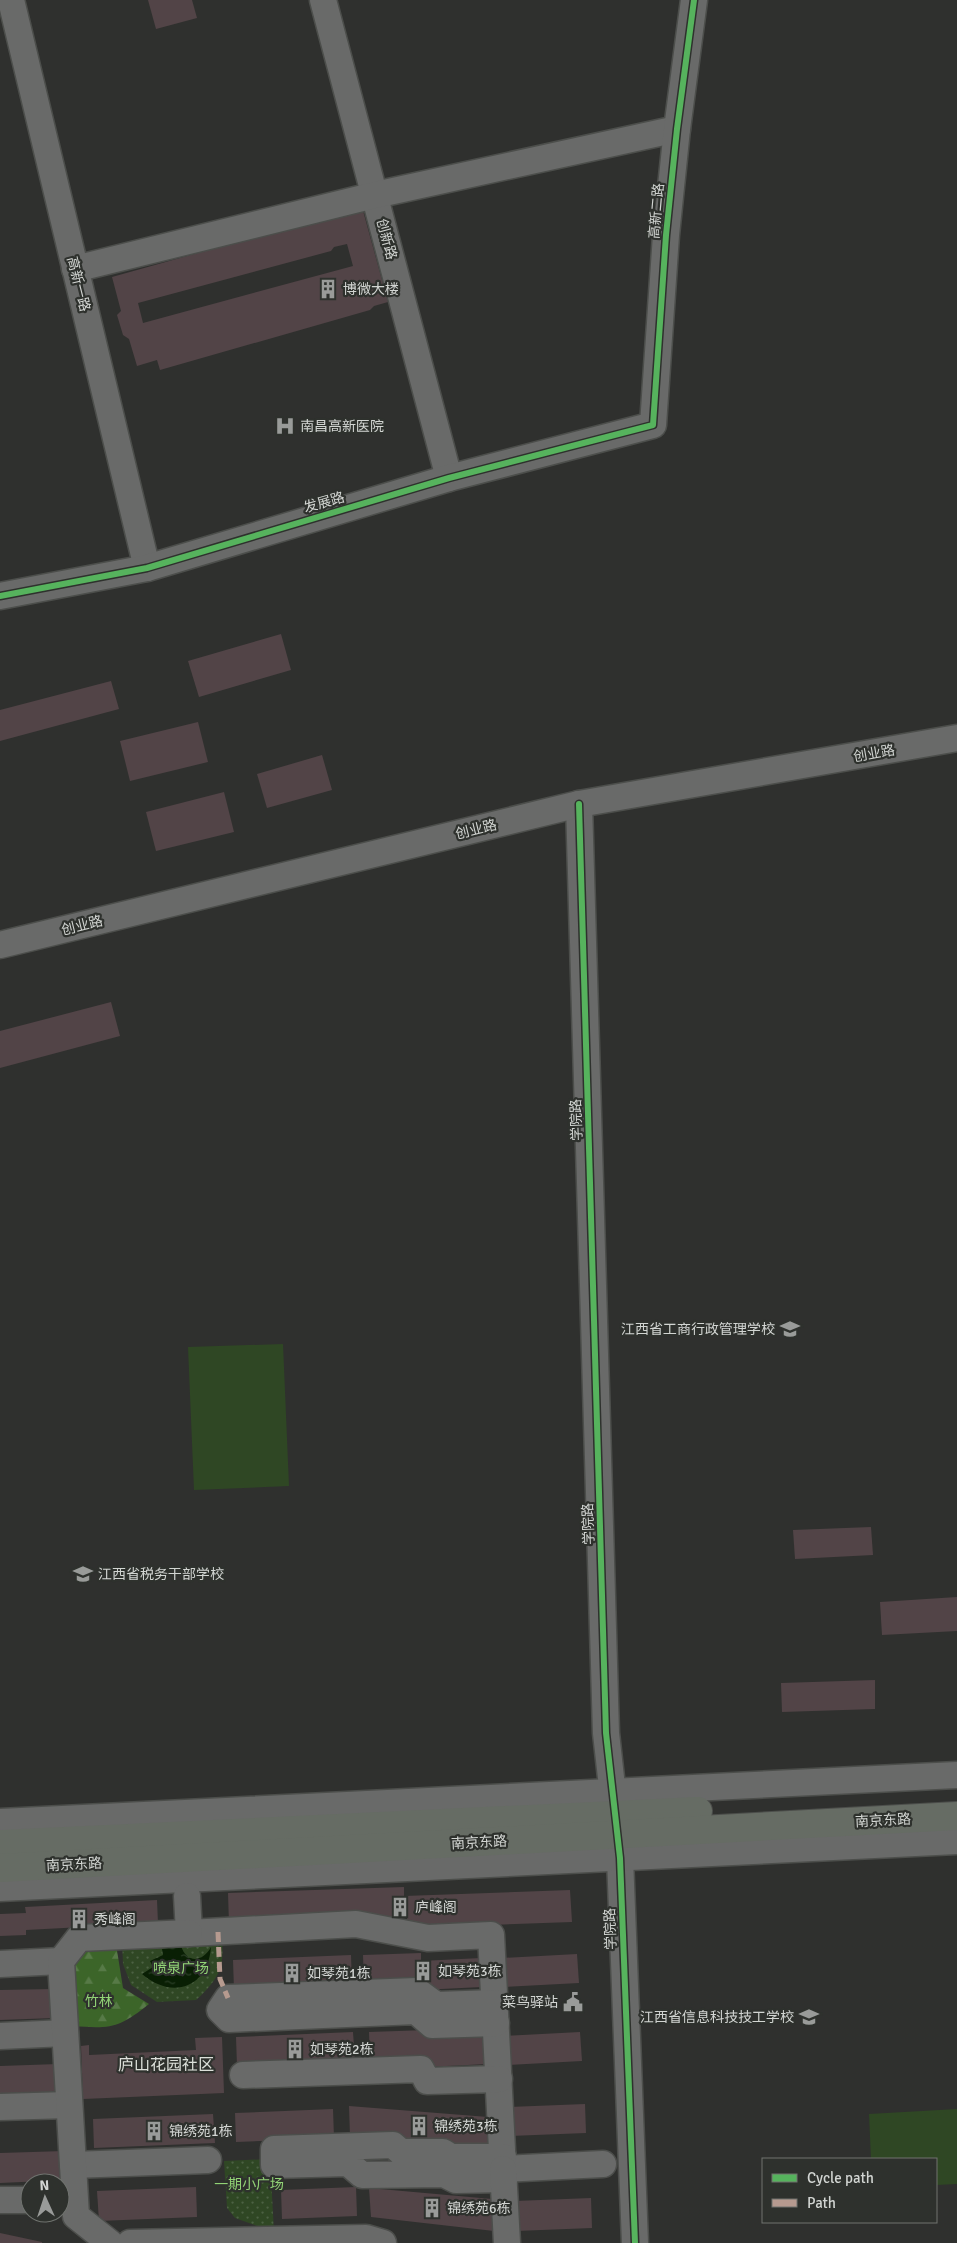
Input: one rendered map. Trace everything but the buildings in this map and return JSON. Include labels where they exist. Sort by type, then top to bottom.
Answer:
[{"type":"main road","name":"南京东路","points":[[0,1868],[617,1825],[957,1798]]},
{"type":"main road","name":"南京东路","points":[[0,1844],[957,1816]]},
{"type":"street","name":"高新一路","points":[[11,0],[147,568]]},
{"type":"street","name":"创新路","points":[[323,0],[449,478]]},
{"type":"street","name":"高新二路","points":[[653,425],[666,235],[677,129],[694,0]]},
{"type":"street","points":[[75,269],[375,194],[677,129]]},
{"type":"street","name":"发展路","points":[[0,596],[147,568],[449,478],[653,425]]},
{"type":"street","name":"创业路","points":[[0,945],[579,804],[957,738]]},
{"type":"street","name":"学院路","points":[[579,804],[606,1733],[617,1825],[635,2243]]},
{"type":"street","points":[[0,1888],[617,1825],[957,1775]]},
{"type":"street","points":[[0,1822],[617,1825],[957,1841]]},
{"type":"street","points":[[187,1896],[189,1933]]},
{"type":"street","points":[[70,2182],[73,2165],[61,1961],[79,1938],[356,1924],[428,1938],[491,1935],[506,2243]]},
{"type":"street","points":[[0,1964],[61,1961]]},
{"type":"street","points":[[417,1991],[436,2004],[495,2013],[432,2025],[416,2011],[229,2019],[220,2010],[228,1998],[417,1991]]},
{"type":"street","points":[[0,2036],[65,2033]]},
{"type":"street","points":[[243,2075],[421,2069],[427,2081],[499,2079]]},
{"type":"street","points":[[0,2107],[69,2106]]},
{"type":"street","points":[[503,2168],[451,2157],[443,2152],[401,2152],[393,2144],[274,2149],[274,2165],[348,2163],[362,2175],[444,2174],[456,2180],[503,2168],[603,2164]]},
{"type":"street","points":[[73,2165],[208,2160]]},
{"type":"street","points":[[0,2200],[20,2200]]},
{"type":"street","points":[[70,2205],[76,2216],[110,2243]]},
{"type":"street","points":[[130,2243],[366,2238],[383,2243]]},
{"type":"green space","points":[[283,1344],[289,1486],[194,1490],[188,1347]]},
{"type":"green space","name":"喷泉广场","points":[[221,1933],[222,1954],[219,1971],[210,1985],[196,2000],[157,2002],[131,1985],[123,1964],[122,1939]]},
{"type":"green space","name":"竹林","points":[[116,1944],[123,1988],[149,2004],[130,2018],[114,2025],[106,2027],[73,2026],[70,1962],[82,1945]]},
{"type":"green space","points":[[957,2109],[957,2184],[937,2185],[937,2158],[871,2158],[869,2114]]},
{"type":"green space","name":"一期小广场","points":[[270,2159],[274,2232],[235,2218],[227,2208],[224,2161]]},
{"type":"water","points":[[181,1946],[187,1956],[195,1959],[204,1956],[211,1947],[203,1972],[196,1980],[187,1986],[165,1987],[153,1982],[142,1974],[153,1967],[150,1961],[163,1955],[162,1949]]},
{"type":"marked path","points":[[218,1932],[220,1979],[228,1998]]},
{"type":"cycle path","points":[[0,596],[147,568],[449,478],[653,425],[666,235],[677,129],[694,0]]},
{"type":"cycle path","points":[[579,804],[606,1733],[620,1858],[635,2243]]},
{"type":"place","name":"博微大楼","points":[[328,289]]},
{"type":"place","name":"南昌高新医院","points":[[285,426]]},
{"type":"place","name":"江西省工商行政管理学校","points":[[790,1329]]},
{"type":"place","name":"江西省税务干部学校","points":[[83,1574]]},
{"type":"place","name":"庐峰阁","points":[[400,1907]]},
{"type":"place","name":"秀峰阁","points":[[79,1919]]},
{"type":"place","name":"如琴苑3栋","points":[[423,1971]]},
{"type":"place","name":"如琴苑1栋","points":[[292,1973]]},
{"type":"place","name":"菜鸟驿站","points":[[573,2002]]},
{"type":"place","name":"江西省信息科技技工学校","points":[[809,2017]]},
{"type":"place","name":"如琴苑2栋","points":[[295,2049]]},
{"type":"place","name":"锦绣苑3栋","points":[[419,2126]]},
{"type":"place","name":"锦绣苑1栋","points":[[154,2131]]},
{"type":"place","name":"锦绣苑6栋","points":[[432,2208]]},
{"type":"district","name":"庐山花园社区","points":[[166,2064]]}]
